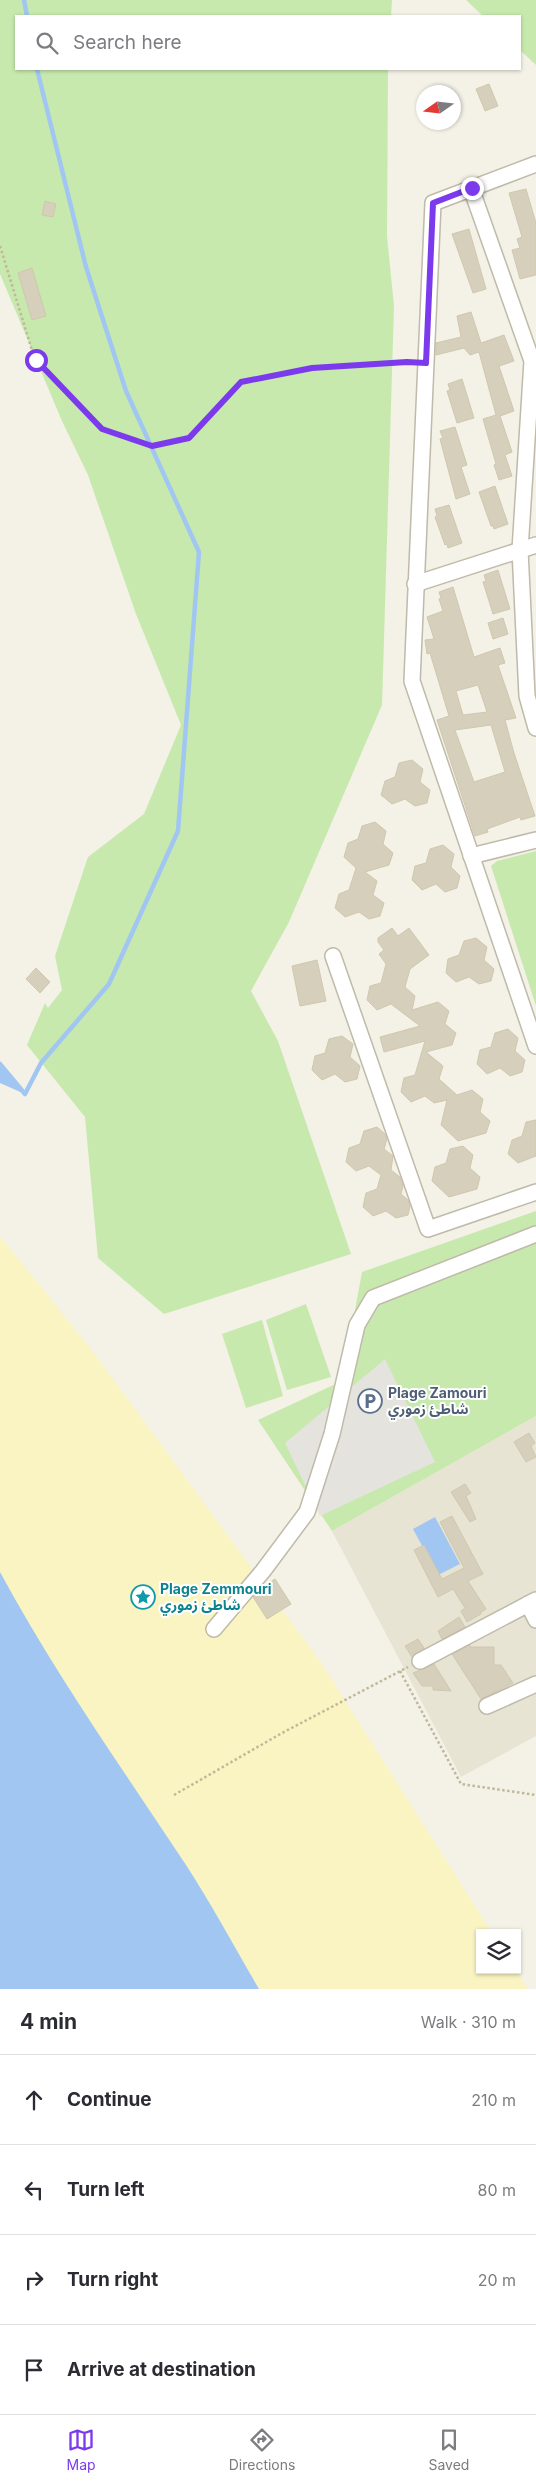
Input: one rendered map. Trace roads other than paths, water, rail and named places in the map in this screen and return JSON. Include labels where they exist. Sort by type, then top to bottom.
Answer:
[{"type":"street","points":[[536,164],[433,203],[412,681],[536,1046]]},
{"type":"street","points":[[472,188],[532,361],[520,550],[527,696],[536,728]]},
{"type":"street","points":[[415,584],[536,545]]},
{"type":"street","points":[[471,856],[536,840]]},
{"type":"street","points":[[334,956],[428,1229],[536,1192]]},
{"type":"street","points":[[214,1629],[263,1571],[307,1512],[332,1434],[357,1325],[373,1298],[536,1234]]},
{"type":"street","points":[[420,1661],[532,1602],[536,1620]]},
{"type":"street","points":[[487,1706],[536,1684]]},
{"type":"water","points":[[0,1063],[25,1094],[0,1083]]},
{"type":"water","points":[[435,1517],[460,1564],[438,1575],[413,1529]]},
{"type":"water","points":[[0,1572],[66,1684],[196,1880],[259,1989],[0,1989]]},
{"type":"waterway","points":[[24,0],[27,15]]},
{"type":"waterway","points":[[0,1064],[25,1094],[41,1063],[109,984],[178,831],[199,552],[126,391],[86,267],[37,70]]},
{"type":"place","name":"Plage Zamouri شاطئ زموري","points":[[370,1401]]},
{"type":"place","name":"Plage Zemmouri شاطئ زموري","points":[[143,1597]]}]
